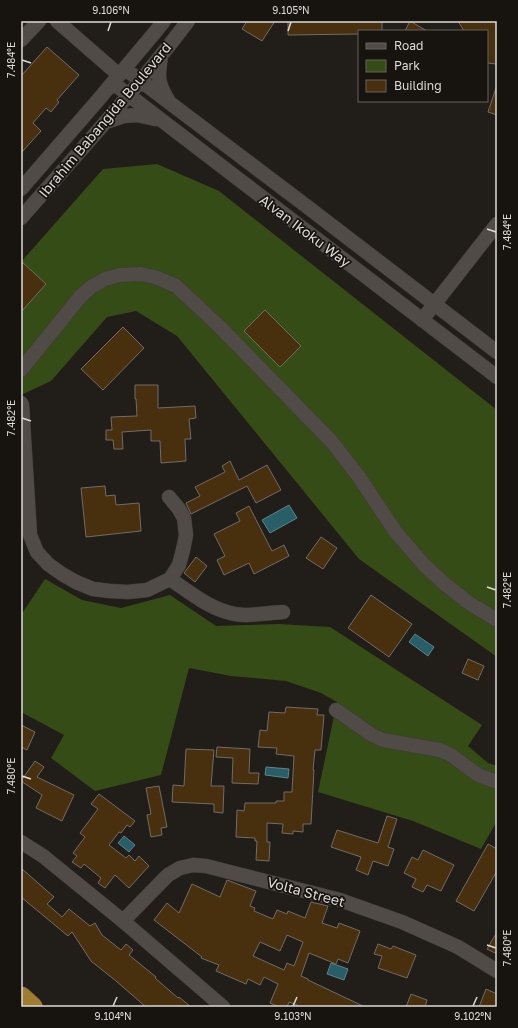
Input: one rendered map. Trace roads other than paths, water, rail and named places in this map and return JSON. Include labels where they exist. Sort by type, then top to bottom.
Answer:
[{"type":"highway","points":[[21,998],[32,1007]]},
{"type":"street","points":[[21,40],[39,21]]},
{"type":"street","points":[[57,21],[119,76]]},
{"type":"street","name":"Ibrahim Babangida Boulevard","points":[[21,188],[119,76],[164,21]]},
{"type":"street","name":"Ibrahim Babangida Boulevard","points":[[21,218],[128,96],[188,21]]},
{"type":"street","points":[[161,56],[159,70],[160,86],[170,104]]},
{"type":"street","name":"Alvan Ikoku Way","points":[[119,76],[140,81],[497,352]]},
{"type":"street","name":"Alvan Ikoku Way","points":[[119,76],[128,96],[497,377]]},
{"type":"street","points":[[104,123],[124,116],[137,115],[160,120]]},
{"type":"street","points":[[422,320],[497,224]]},
{"type":"street","points":[[21,370],[80,297],[105,279],[120,275],[140,274],[155,277],[176,286],[220,327],[332,442],[359,477],[395,531],[424,565],[446,585],[470,603],[497,620]]},
{"type":"street","points":[[21,403],[30,535],[37,552],[48,564],[62,574],[93,589],[110,592],[147,590],[170,579],[179,565],[186,535],[184,518],[169,497]]},
{"type":"street","points":[[170,579],[208,604],[227,613],[246,615],[283,612]]},
{"type":"street","points":[[336,710],[372,735],[383,740],[440,750],[451,755],[478,775],[497,782]]},
{"type":"street","points":[[21,842],[43,856],[223,1007]]},
{"type":"street","name":"Volta Street","points":[[123,922],[168,875],[180,868],[193,865],[206,866],[340,900],[402,922],[458,947],[497,971]]},
{"type":"water","points":[[289,505],[297,518],[270,533],[262,520]]},
{"type":"water","points":[[415,634],[434,647],[428,656],[409,642]]},
{"type":"water","points":[[266,767],[289,769],[288,778],[265,775]]},
{"type":"water","points":[[124,836],[135,845],[129,852],[118,843]]},
{"type":"water","points":[[331,963],[348,969],[344,980],[327,974]]}]
